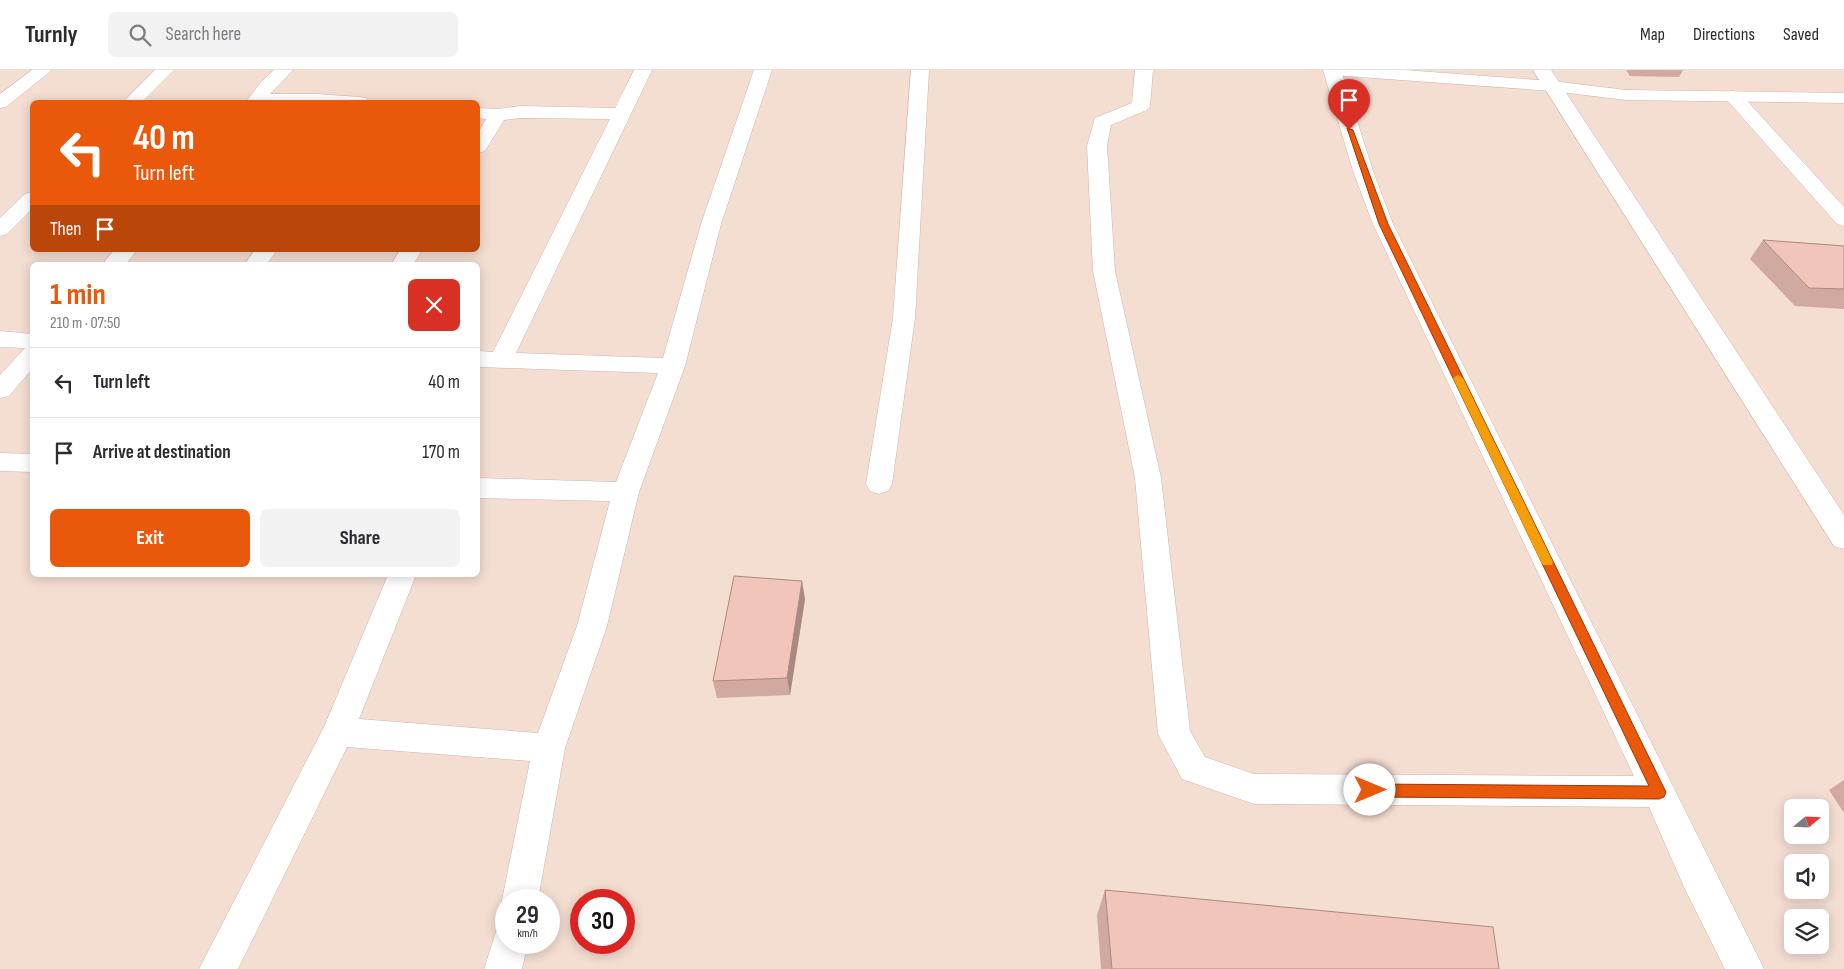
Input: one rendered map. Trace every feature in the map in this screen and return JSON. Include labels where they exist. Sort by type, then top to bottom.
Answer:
[{"type":"street","points":[[134,100],[165,70]]},
{"type":"street","points":[[257,100],[267,86],[284,70]]},
{"type":"street","points":[[643,70],[622,114],[488,360],[673,366]]},
{"type":"street","points":[[522,889],[549,748],[592,626],[626,492],[673,366],[711,224],[763,70]]},
{"type":"street","points":[[879,484],[904,318],[920,70]]},
{"type":"street","points":[[1144,70],[1141,106],[1102,122],[1097,146],[1104,271],[1148,478],[1174,734],[1194,768],[1254,789],[1659,792]]},
{"type":"street","points":[[1745,969],[1697,875],[1659,792],[1383,224],[1349,130],[1332,70],[1547,78],[1626,95],[1844,98]]},
{"type":"street","points":[[8,77],[38,74]]},
{"type":"street","points":[[0,103],[38,74]]},
{"type":"street","points":[[1547,78],[1844,538]]},
{"type":"street","points":[[1733,96],[1844,220]]},
{"type":"street","points":[[287,100],[332,100]]},
{"type":"street","points":[[480,113],[498,115],[520,112],[622,114]]},
{"type":"street","points":[[480,143],[498,115]]},
{"type":"street","points":[[0,230],[30,200]]},
{"type":"street","points":[[116,262],[124,252]]},
{"type":"street","points":[[0,340],[30,341]]},
{"type":"street","points":[[0,390],[30,356]]},
{"type":"street","points":[[0,462],[30,463]]},
{"type":"street","points":[[480,488],[626,492]]},
{"type":"street","points":[[218,969],[338,732],[401,577]]},
{"type":"street","points":[[338,732],[549,748]]},
{"type":"street","points":[[503,969],[507,954]]},
{"type":"shaded area","points":[[0,70],[1844,70],[1844,969],[0,969]]},
{"type":"building","points":[[1763,240],[1844,246],[1844,289],[1809,288]]},
{"type":"building","points":[[734,576],[802,581],[787,678],[713,681]]},
{"type":"building","points":[[1105,890],[1493,927],[1499,969],[1112,969]]},
{"type":"slow traffic","points":[[1458,378],[1547,562]]},
{"type":"route","points":[[1349,130],[1383,224],[1659,792],[1370,790]]}]
